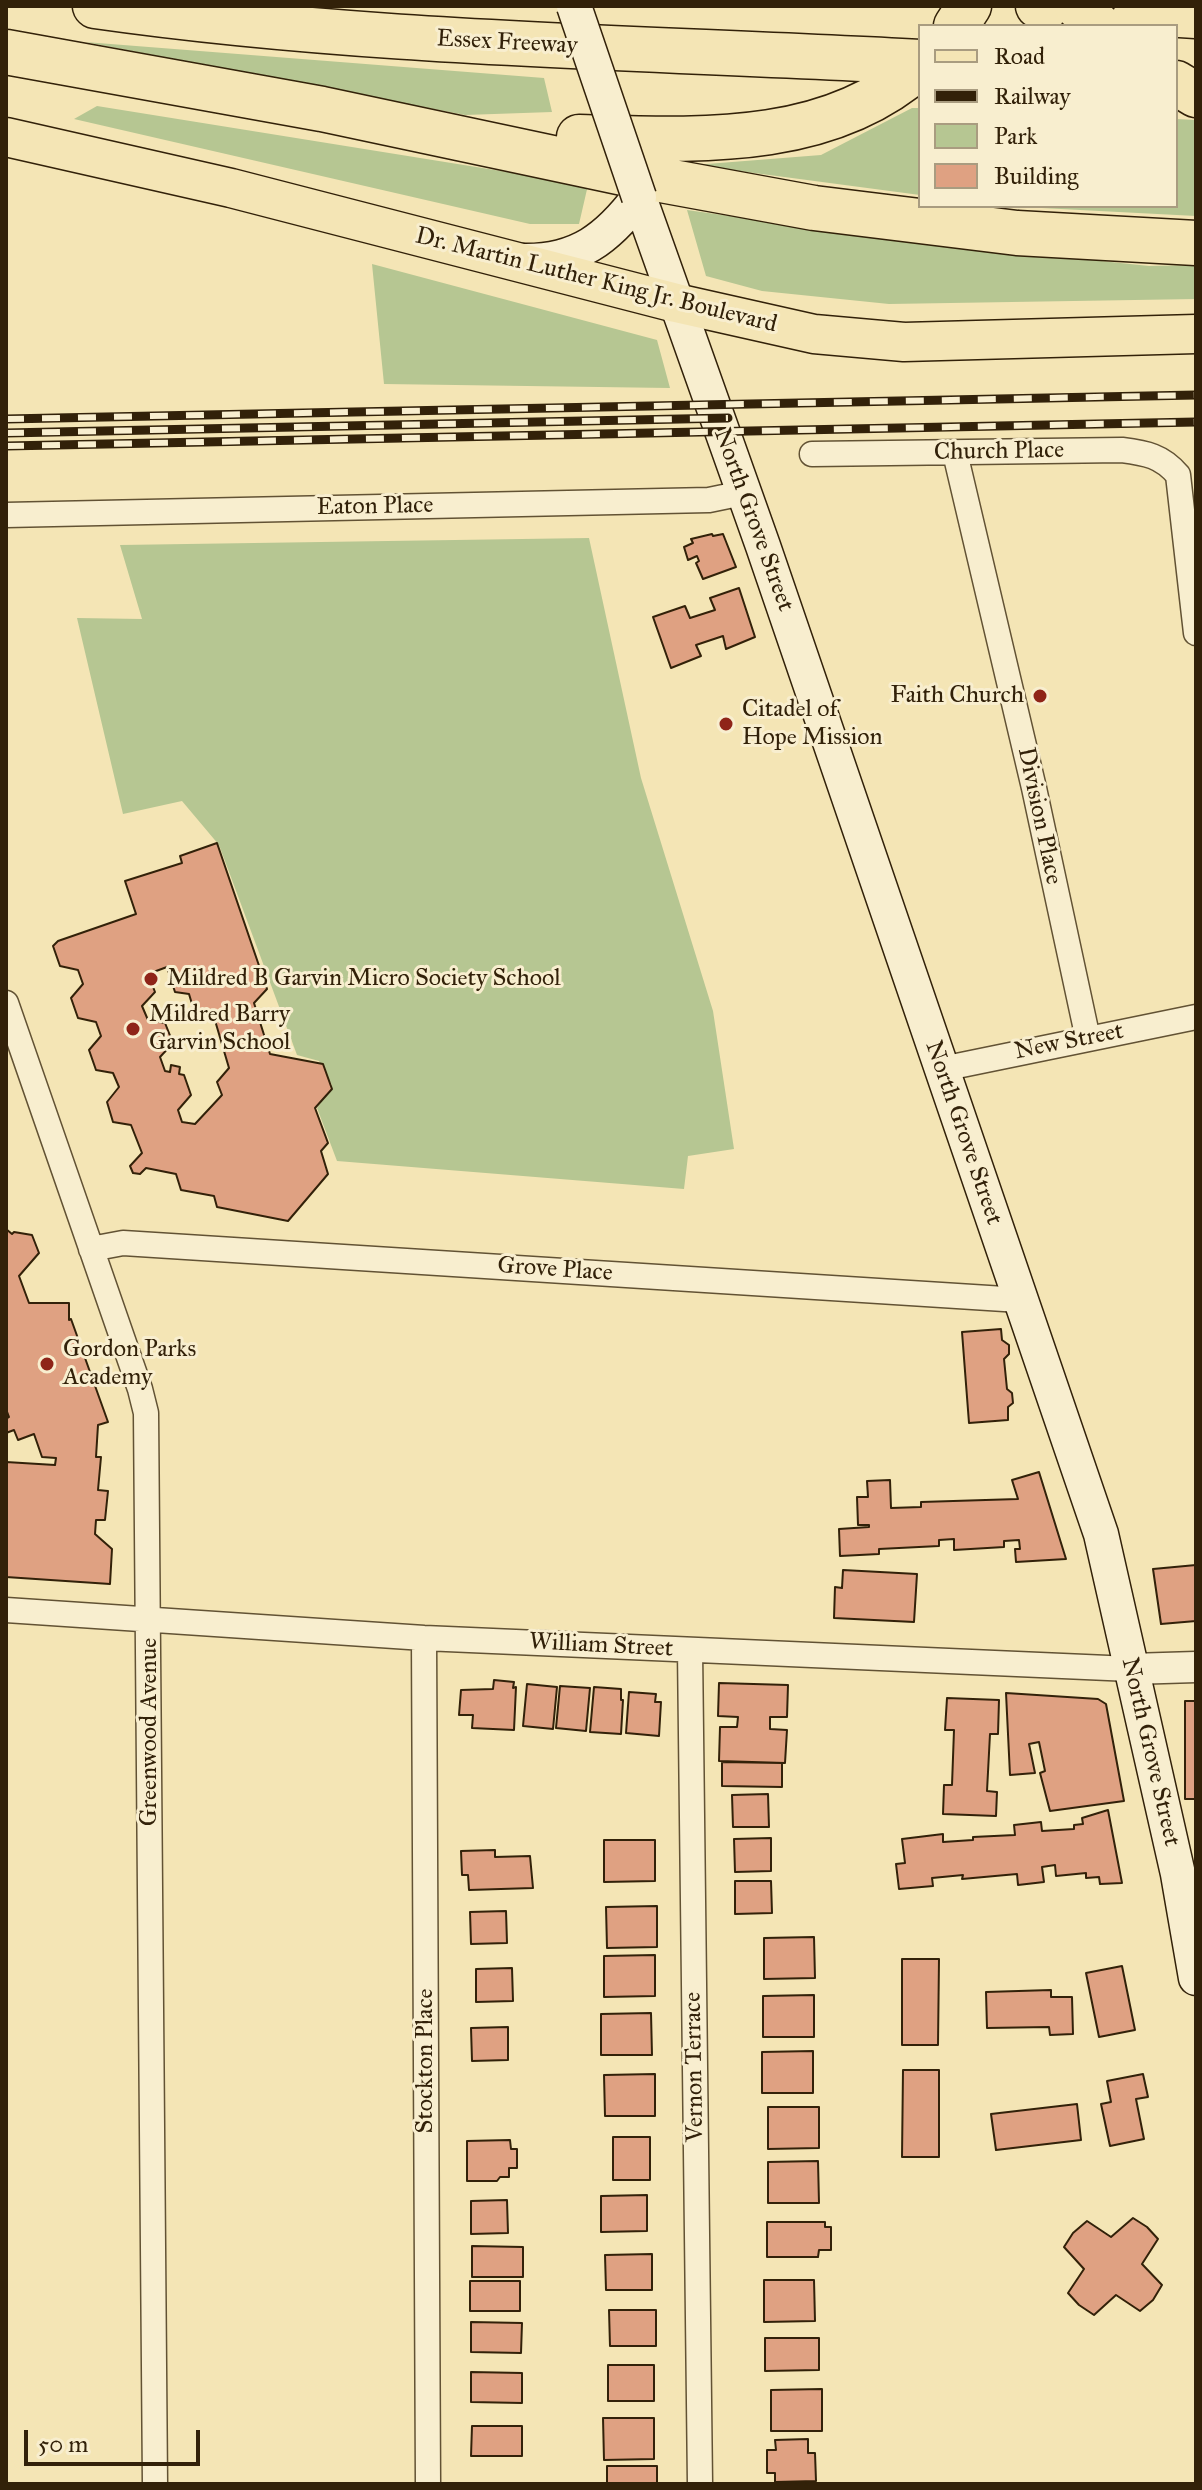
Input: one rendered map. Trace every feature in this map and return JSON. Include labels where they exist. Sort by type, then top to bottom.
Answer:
[{"type":"highway","name":"Essex Freeway","points":[[95,6],[383,37],[907,63]]},
{"type":"highway","points":[[957,24],[969,6]]},
{"type":"highway","points":[[1038,6],[1196,16]]},
{"type":"highway","points":[[1077,6],[1097,24]]},
{"type":"highway","points":[[6,52],[322,109],[623,173],[814,208],[1017,233],[1196,243]]},
{"type":"highway","points":[[322,109],[460,127],[563,136],[655,138],[744,134],[789,130],[839,117],[869,102],[907,63]]},
{"type":"highway","points":[[1178,84],[1196,95]]},
{"type":"main road","name":"North Grove Street","points":[[574,6],[1101,1534],[1178,1874],[1196,1978]]},
{"type":"main road","name":"Dr. Martin Luther King Jr. Boulevard","points":[[6,137],[231,188],[778,328],[858,340],[948,342],[1196,334]]},
{"type":"main road","points":[[514,261],[547,260],[588,247],[611,230],[639,197]]},
{"type":"street","name":"Church Place","points":[[812,454],[1122,450],[1149,453],[1187,474]]},
{"type":"street","name":"Division Place","points":[[955,453],[1034,788],[1088,1039]]},
{"type":"street","points":[[1187,474],[1196,633]]},
{"type":"street","name":"Eaton Place","points":[[6,515],[709,500],[743,493]]},
{"type":"street","name":"Greenwood Avenue","points":[[6,1003],[146,1413],[155,2484]]},
{"type":"street","name":"New Street","points":[[942,1069],[1196,1017]]},
{"type":"street","name":"Grove Place","points":[[91,1249],[123,1243],[1020,1300]]},
{"type":"street","name":"William Street","points":[[6,1610],[424,1638],[1131,1669],[1196,1667]]},
{"type":"street","name":"Stockton Place","points":[[424,1638],[428,2484]]},
{"type":"street","name":"Vernon Terrace","points":[[690,1650],[700,2484]]},
{"type":"green space","points":[[85,42],[544,78],[552,112],[465,115]]},
{"type":"green space","points":[[97,106],[588,185],[579,224],[530,224],[74,119]]},
{"type":"green space","points":[[912,108],[918,108],[918,195],[694,165],[821,155]]},
{"type":"green space","points":[[1178,119],[1196,120],[1196,216],[1042,208],[1178,208]]},
{"type":"green space","points":[[687,210],[892,239],[1149,266],[1196,265],[1196,299],[889,304],[762,291],[706,276]]},
{"type":"green space","points":[[372,264],[657,340],[670,388],[384,384]]},
{"type":"green space","points":[[589,538],[641,778],[713,1011],[734,1149],[688,1156],[684,1189],[337,1161],[317,1108],[332,1085],[319,1061],[297,1055],[219,845],[182,801],[123,814],[77,618],[142,619],[120,545]]},
{"type":"building","points":[[723,534],[736,567],[703,579],[696,563],[699,561],[697,556],[688,560],[684,547],[693,543],[691,539]]},
{"type":"building","points":[[739,588],[755,637],[726,649],[723,636],[696,645],[701,656],[671,668],[653,617],[685,606],[690,618],[715,610],[710,598]]},
{"type":"building","name":"Mildred Barry Garvin School","points":[[217,843],[267,989],[254,1003],[270,1054],[323,1064],[332,1089],[315,1108],[328,1143],[321,1151],[328,1174],[288,1221],[217,1207],[214,1196],[181,1190],[176,1174],[146,1168],[140,1174],[133,1173],[130,1166],[142,1153],[131,1125],[113,1122],[107,1102],[119,1087],[113,1073],[96,1070],[89,1050],[101,1036],[96,1022],[78,1018],[71,998],[83,984],[78,970],[60,966],[53,946],[58,941],[136,914],[125,881],[182,863],[180,856]],"holes":[[[167,967],[175,992],[189,994],[195,1014],[214,1017],[229,1068],[217,1082],[222,1095],[195,1124],[182,1122],[178,1110],[191,1095],[184,1075],[179,1074],[180,1067],[171,1065],[170,1072],[165,1071],[160,1057],[173,1043],[165,1023],[148,1020],[142,1006],[155,992],[148,974]]]},
{"type":"building","name":"Gordon Parks Academy","points":[[6,1229],[12,1234],[32,1235],[39,1253],[19,1276],[29,1303],[69,1303],[69,1320],[108,1422],[98,1425],[96,1457],[101,1457],[98,1490],[108,1491],[105,1520],[96,1520],[95,1534],[112,1549],[110,1584],[6,1577],[6,1462],[55,1465],[56,1458],[42,1457],[34,1434],[18,1440],[14,1430],[6,1433],[6,1419],[9,1417],[6,1409]]},
{"type":"building","points":[[1001,1329],[1002,1340],[1009,1345],[1009,1354],[1004,1359],[1007,1389],[1012,1393],[1013,1403],[1008,1407],[1008,1420],[969,1423],[962,1332]]},
{"type":"building","points":[[1039,1472],[1066,1559],[1016,1562],[1015,1549],[1020,1549],[1019,1540],[1004,1541],[1004,1547],[954,1550],[954,1539],[939,1540],[939,1546],[879,1549],[879,1554],[840,1556],[839,1529],[869,1527],[858,1525],[857,1497],[868,1497],[867,1481],[890,1480],[891,1508],[921,1507],[921,1502],[1018,1499],[1012,1480]]},
{"type":"building","points":[[1196,1565],[1196,1621],[1161,1624],[1153,1569]]},
{"type":"building","points":[[843,1570],[917,1574],[914,1622],[834,1618],[835,1587],[842,1588]]},
{"type":"building","points":[[494,1680],[514,1682],[513,1688],[516,1687],[514,1730],[472,1728],[473,1715],[459,1715],[461,1690],[493,1689]]},
{"type":"building","points":[[719,1683],[788,1685],[787,1717],[770,1717],[770,1729],[787,1730],[785,1763],[719,1761],[720,1727],[737,1727],[738,1717],[718,1716]]},
{"type":"building","points":[[527,1684],[557,1687],[553,1729],[523,1726]]},
{"type":"building","points":[[560,1686],[590,1688],[586,1731],[556,1728]]},
{"type":"building","points":[[594,1687],[621,1689],[621,1734],[590,1732]]},
{"type":"building","points":[[629,1692],[656,1694],[655,1702],[661,1702],[659,1736],[626,1733]]},
{"type":"building","points":[[1006,1693],[1098,1699],[1106,1704],[1124,1801],[1050,1811],[1040,1773],[1045,1771],[1039,1742],[1029,1744],[1035,1773],[1010,1775]]},
{"type":"building","points":[[947,1698],[999,1700],[998,1734],[990,1734],[987,1791],[997,1792],[996,1816],[943,1814],[944,1785],[952,1785],[954,1730],[945,1730]]},
{"type":"building","points":[[1185,1701],[1196,1701],[1196,1799],[1185,1799]]},
{"type":"building","points":[[722,1762],[782,1763],[782,1787],[722,1786]]},
{"type":"building","points":[[768,1794],[769,1827],[733,1827],[732,1795]]},
{"type":"building","points":[[1108,1810],[1122,1883],[1100,1884],[1099,1877],[1086,1878],[1086,1873],[1056,1876],[1055,1865],[1042,1867],[1044,1882],[1018,1885],[1017,1874],[962,1879],[963,1875],[932,1878],[933,1886],[899,1889],[896,1864],[905,1863],[902,1839],[943,1834],[943,1842],[1015,1835],[1014,1825],[1041,1822],[1042,1831],[1074,1829],[1074,1825],[1083,1824],[1082,1818]]},
{"type":"building","points":[[771,1838],[771,1871],[735,1872],[734,1839]]},
{"type":"building","points":[[604,1840],[655,1840],[655,1881],[604,1882]]},
{"type":"building","points":[[495,1850],[495,1857],[530,1856],[533,1888],[469,1890],[468,1875],[462,1875],[461,1851]]},
{"type":"building","points":[[735,1881],[771,1881],[772,1913],[735,1914]]},
{"type":"building","points":[[657,1906],[657,1947],[607,1948],[606,1907]]},
{"type":"building","points":[[506,1911],[507,1943],[471,1944],[470,1912]]},
{"type":"building","points":[[814,1937],[815,1978],[764,1979],[764,1938]]},
{"type":"building","points":[[655,1955],[655,1996],[604,1997],[604,1956]]},
{"type":"building","points":[[902,1959],[939,1959],[938,2045],[902,2045]]},
{"type":"building","points":[[1122,1966],[1135,2030],[1099,2037],[1086,1973]]},
{"type":"building","points":[[512,1968],[513,2001],[476,2002],[476,1969]]},
{"type":"building","points":[[1051,1990],[1051,1997],[1072,1997],[1073,2034],[1050,2035],[1049,2027],[987,2028],[986,1992]]},
{"type":"building","points":[[814,1995],[814,2037],[763,2037],[763,1996]]},
{"type":"building","points":[[651,2013],[652,2055],[601,2055],[601,2014]]},
{"type":"building","points":[[508,2027],[508,2060],[472,2061],[471,2028]]},
{"type":"building","points":[[813,2051],[813,2093],[762,2093],[762,2052]]},
{"type":"building","points":[[903,2070],[939,2070],[939,2157],[902,2157]]},
{"type":"building","points":[[655,2074],[655,2116],[605,2116],[604,2075]]},
{"type":"building","points":[[1143,2074],[1148,2097],[1136,2099],[1144,2139],[1110,2146],[1101,2104],[1111,2102],[1107,2081]]},
{"type":"building","points":[[1077,2104],[1081,2140],[996,2150],[991,2114]]},
{"type":"building","points":[[768,2107],[819,2107],[819,2148],[768,2149]]},
{"type":"building","points":[[613,2137],[650,2137],[650,2180],[613,2180]]},
{"type":"building","points":[[510,2140],[511,2149],[517,2149],[517,2168],[509,2168],[509,2177],[500,2177],[497,2181],[467,2181],[467,2141]]},
{"type":"building","points":[[818,2161],[819,2203],[768,2203],[768,2162]]},
{"type":"building","points":[[647,2195],[647,2231],[601,2232],[601,2196]]},
{"type":"building","points":[[507,2200],[508,2233],[471,2234],[471,2201]]},
{"type":"building","points":[[1133,2218],[1158,2239],[1142,2264],[1162,2285],[1153,2300],[1140,2311],[1116,2295],[1094,2315],[1068,2293],[1084,2269],[1064,2247],[1073,2233],[1087,2221],[1111,2237]]},
{"type":"building","points":[[767,2222],[825,2222],[825,2227],[831,2227],[831,2250],[819,2250],[818,2257],[767,2257]]},
{"type":"building","points":[[472,2246],[523,2247],[523,2277],[472,2277]]},
{"type":"building","points":[[652,2254],[652,2290],[606,2290],[605,2255]]},
{"type":"building","points":[[764,2280],[814,2280],[815,2321],[764,2322]]},
{"type":"building","points":[[470,2281],[520,2281],[520,2311],[470,2311]]},
{"type":"building","points":[[609,2310],[656,2310],[656,2346],[610,2346]]},
{"type":"building","points":[[471,2322],[522,2323],[521,2353],[471,2352]]},
{"type":"building","points":[[765,2338],[819,2338],[819,2370],[765,2371]]},
{"type":"building","points":[[608,2365],[654,2365],[654,2401],[608,2401]]},
{"type":"building","points":[[471,2372],[522,2373],[522,2403],[471,2402]]},
{"type":"building","points":[[822,2389],[822,2431],[771,2431],[771,2390]]},
{"type":"building","points":[[603,2418],[654,2418],[654,2459],[604,2460]]},
{"type":"building","points":[[472,2426],[522,2426],[522,2456],[471,2456]]},
{"type":"building","points":[[808,2439],[808,2453],[815,2453],[816,2481],[775,2482],[775,2473],[767,2473],[767,2450],[776,2450],[775,2440]]},
{"type":"building","points":[[607,2466],[657,2466],[657,2484],[607,2484]]},
{"type":"railway","points":[[6,419],[1196,395]]},
{"type":"railway","points":[[6,433],[728,418]]},
{"type":"railway","points":[[6,446],[1196,422]]},
{"type":"place","name":"Faith Church","points":[[1040,696]]},
{"type":"place","name":"Citadel of Hope Mission","points":[[726,724]]},
{"type":"place","name":"Mildred B Garvin Micro Society School","points":[[151,979]]},
{"type":"place","name":"Mildred Barry Garvin School","points":[[133,1029]]},
{"type":"place","name":"Gordon Parks Academy","points":[[47,1364]]}]
